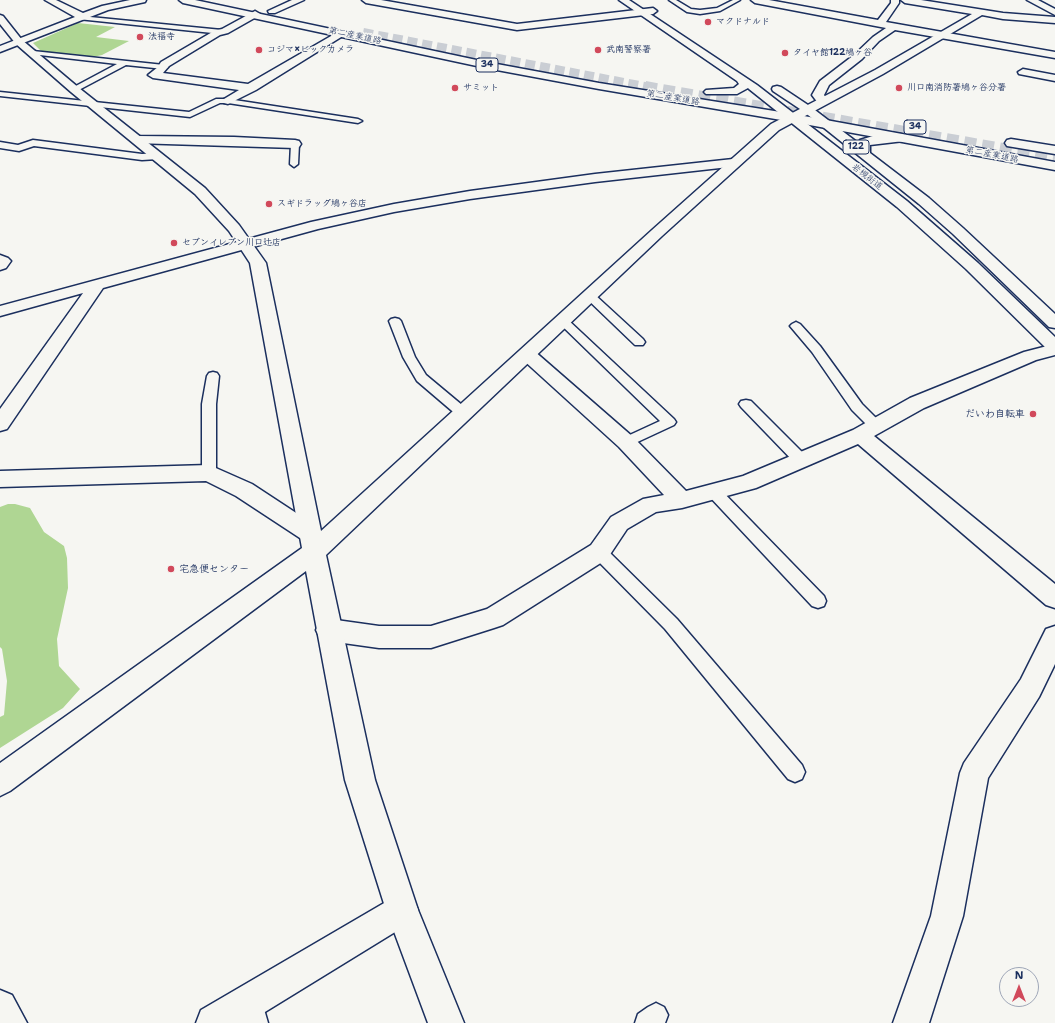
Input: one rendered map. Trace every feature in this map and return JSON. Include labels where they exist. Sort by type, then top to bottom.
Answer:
[{"type":"main road","points":[[49,0],[82,18]]},
{"type":"main road","points":[[0,49],[100,10],[142,0]]},
{"type":"main road","name":"第二産業道路","points":[[183,0],[255,14],[486,65],[599,86],[800,113]]},
{"type":"main road","name":"第二産業道路","points":[[212,0],[374,31]]},
{"type":"main road","points":[[272,11],[300,0]]},
{"type":"main road","points":[[366,0],[517,27],[647,12]]},
{"type":"main road","name":"岩槻街道","points":[[623,0],[647,12],[800,113],[950,246],[1055,348]]},
{"type":"main road","name":"岩槻街道","points":[[636,0],[647,12],[774,103],[800,113],[829,118],[864,153],[924,201],[958,231],[1055,323]]},
{"type":"main road","points":[[755,0],[941,36],[1055,55]]},
{"type":"main road","points":[[880,23],[895,3],[895,0]]},
{"type":"main road","points":[[905,0],[936,3],[980,13],[1027,19],[1055,20]]},
{"type":"main road","points":[[1030,0],[1055,12]]},
{"type":"main road","points":[[0,781],[313,543],[463,413],[733,163],[775,127],[879,72],[980,13]]},
{"type":"main road","points":[[252,88],[153,75],[164,67],[165,64],[217,33],[222,32],[255,14]]},
{"type":"main road","name":"第二産業道路","points":[[292,23],[363,33],[305,17]]},
{"type":"main road","points":[[0,18],[19,42],[93,105],[200,191],[226,218],[258,263],[329,630],[360,780],[402,910],[446,1023]]},
{"type":"main road","points":[[822,101],[818,94],[824,83],[858,57],[876,39],[893,27]]},
{"type":"main road","points":[[228,101],[341,34]]},
{"type":"main road","points":[[1023,72],[1055,78]]},
{"type":"main road","name":"第二産業道路","points":[[741,79],[745,85],[737,91],[706,92],[774,103]]},
{"type":"main road","name":"第二産業道路","points":[[829,118],[900,138],[1054,166]]},
{"type":"main road","points":[[864,153],[864,143],[873,140],[900,138]]},
{"type":"main road","points":[[138,140],[234,140],[295,144]]},
{"type":"main road","name":"第二産業道路","points":[[1000,141],[1055,151]]},
{"type":"main road","points":[[0,310],[316,225],[394,208],[470,195],[595,178],[733,163]]},
{"type":"main road","points":[[0,260],[3,261],[0,265]]},
{"type":"main road","points":[[0,424],[98,284]]},
{"type":"main road","points":[[329,630],[378,637],[431,637],[494,617],[599,552],[619,523],[651,505],[682,500],[748,482],[868,431],[917,403],[1030,356],[1055,348]]},
{"type":"main road","points":[[527,354],[626,442],[682,500]]},
{"type":"main road","points":[[868,431],[1055,598]]},
{"type":"main road","points":[[0,479],[209,473],[244,490],[313,543]]},
{"type":"main road","points":[[911,1023],[947,916],[974,773],[1030,688],[1055,637]]},
{"type":"main road","points":[[214,1023],[254,1012],[402,910]]},
{"type":"main road","points":[[0,1007],[9,1023]]},
{"type":"lane","points":[[672,0],[694,12],[718,10],[737,0]]},
{"type":"lane","points":[[714,3],[724,8]]},
{"type":"lane","points":[[100,10],[123,12]]},
{"type":"lane","points":[[82,18],[222,32]]},
{"type":"lane","points":[[200,30],[209,24]]},
{"type":"lane","points":[[33,53],[164,67]]},
{"type":"lane","points":[[75,90],[124,63]]},
{"type":"lane","points":[[0,94],[190,115],[219,100],[358,121]]},
{"type":"lane","points":[[0,145],[19,148],[33,143],[142,157],[158,156]]},
{"type":"lane","points":[[294,164],[295,144]]},
{"type":"lane","points":[[590,296],[639,342]]},
{"type":"lane","points":[[395,321],[409,357],[421,378],[463,413]]},
{"type":"lane","points":[[563,321],[669,422],[626,442]]},
{"type":"lane","points":[[796,326],[816,348],[857,408],[868,431]]},
{"type":"lane","points":[[209,473],[209,404],[213,376]]},
{"type":"lane","points":[[746,404],[801,460]]},
{"type":"lane","points":[[713,492],[818,601]]},
{"type":"lane","points":[[599,552],[671,624],[795,772]]},
{"type":"green space","points":[[78,23],[115,27],[96,37],[129,41],[102,55],[93,57],[41,51],[33,43]]},
{"type":"green space","points":[[8,504],[15,504],[30,508],[44,532],[64,546],[67,558],[68,588],[57,639],[59,666],[80,689],[63,708],[0,748],[0,717],[4,715],[7,681],[2,649],[0,647],[0,507]]},
{"type":"tunnel","points":[[363,33],[650,88]]},
{"type":"tunnel","points":[[645,87],[1055,158]]},
{"type":"place","name":"マクドナルド","points":[[708,22]]},
{"type":"place","name":"法福寺","points":[[140,37]]},
{"type":"place","name":"コジマ×ビックカメラ","points":[[259,50]]},
{"type":"place","name":"武南警察署","points":[[598,50]]},
{"type":"place","name":"タイヤ館122鳩ヶ谷","points":[[785,53]]},
{"type":"place","name":"サミット","points":[[455,88]]},
{"type":"place","name":"川口南消防署鳩ヶ谷分署","points":[[899,88]]},
{"type":"place","name":"スギドラッグ鳩ヶ谷店","points":[[269,204]]},
{"type":"place","name":"セブンイレブン川口辻店","points":[[174,243]]},
{"type":"place","name":"だいわ自転車","points":[[1033,414]]},
{"type":"place","name":"宅急便センター","points":[[171,569]]}]
